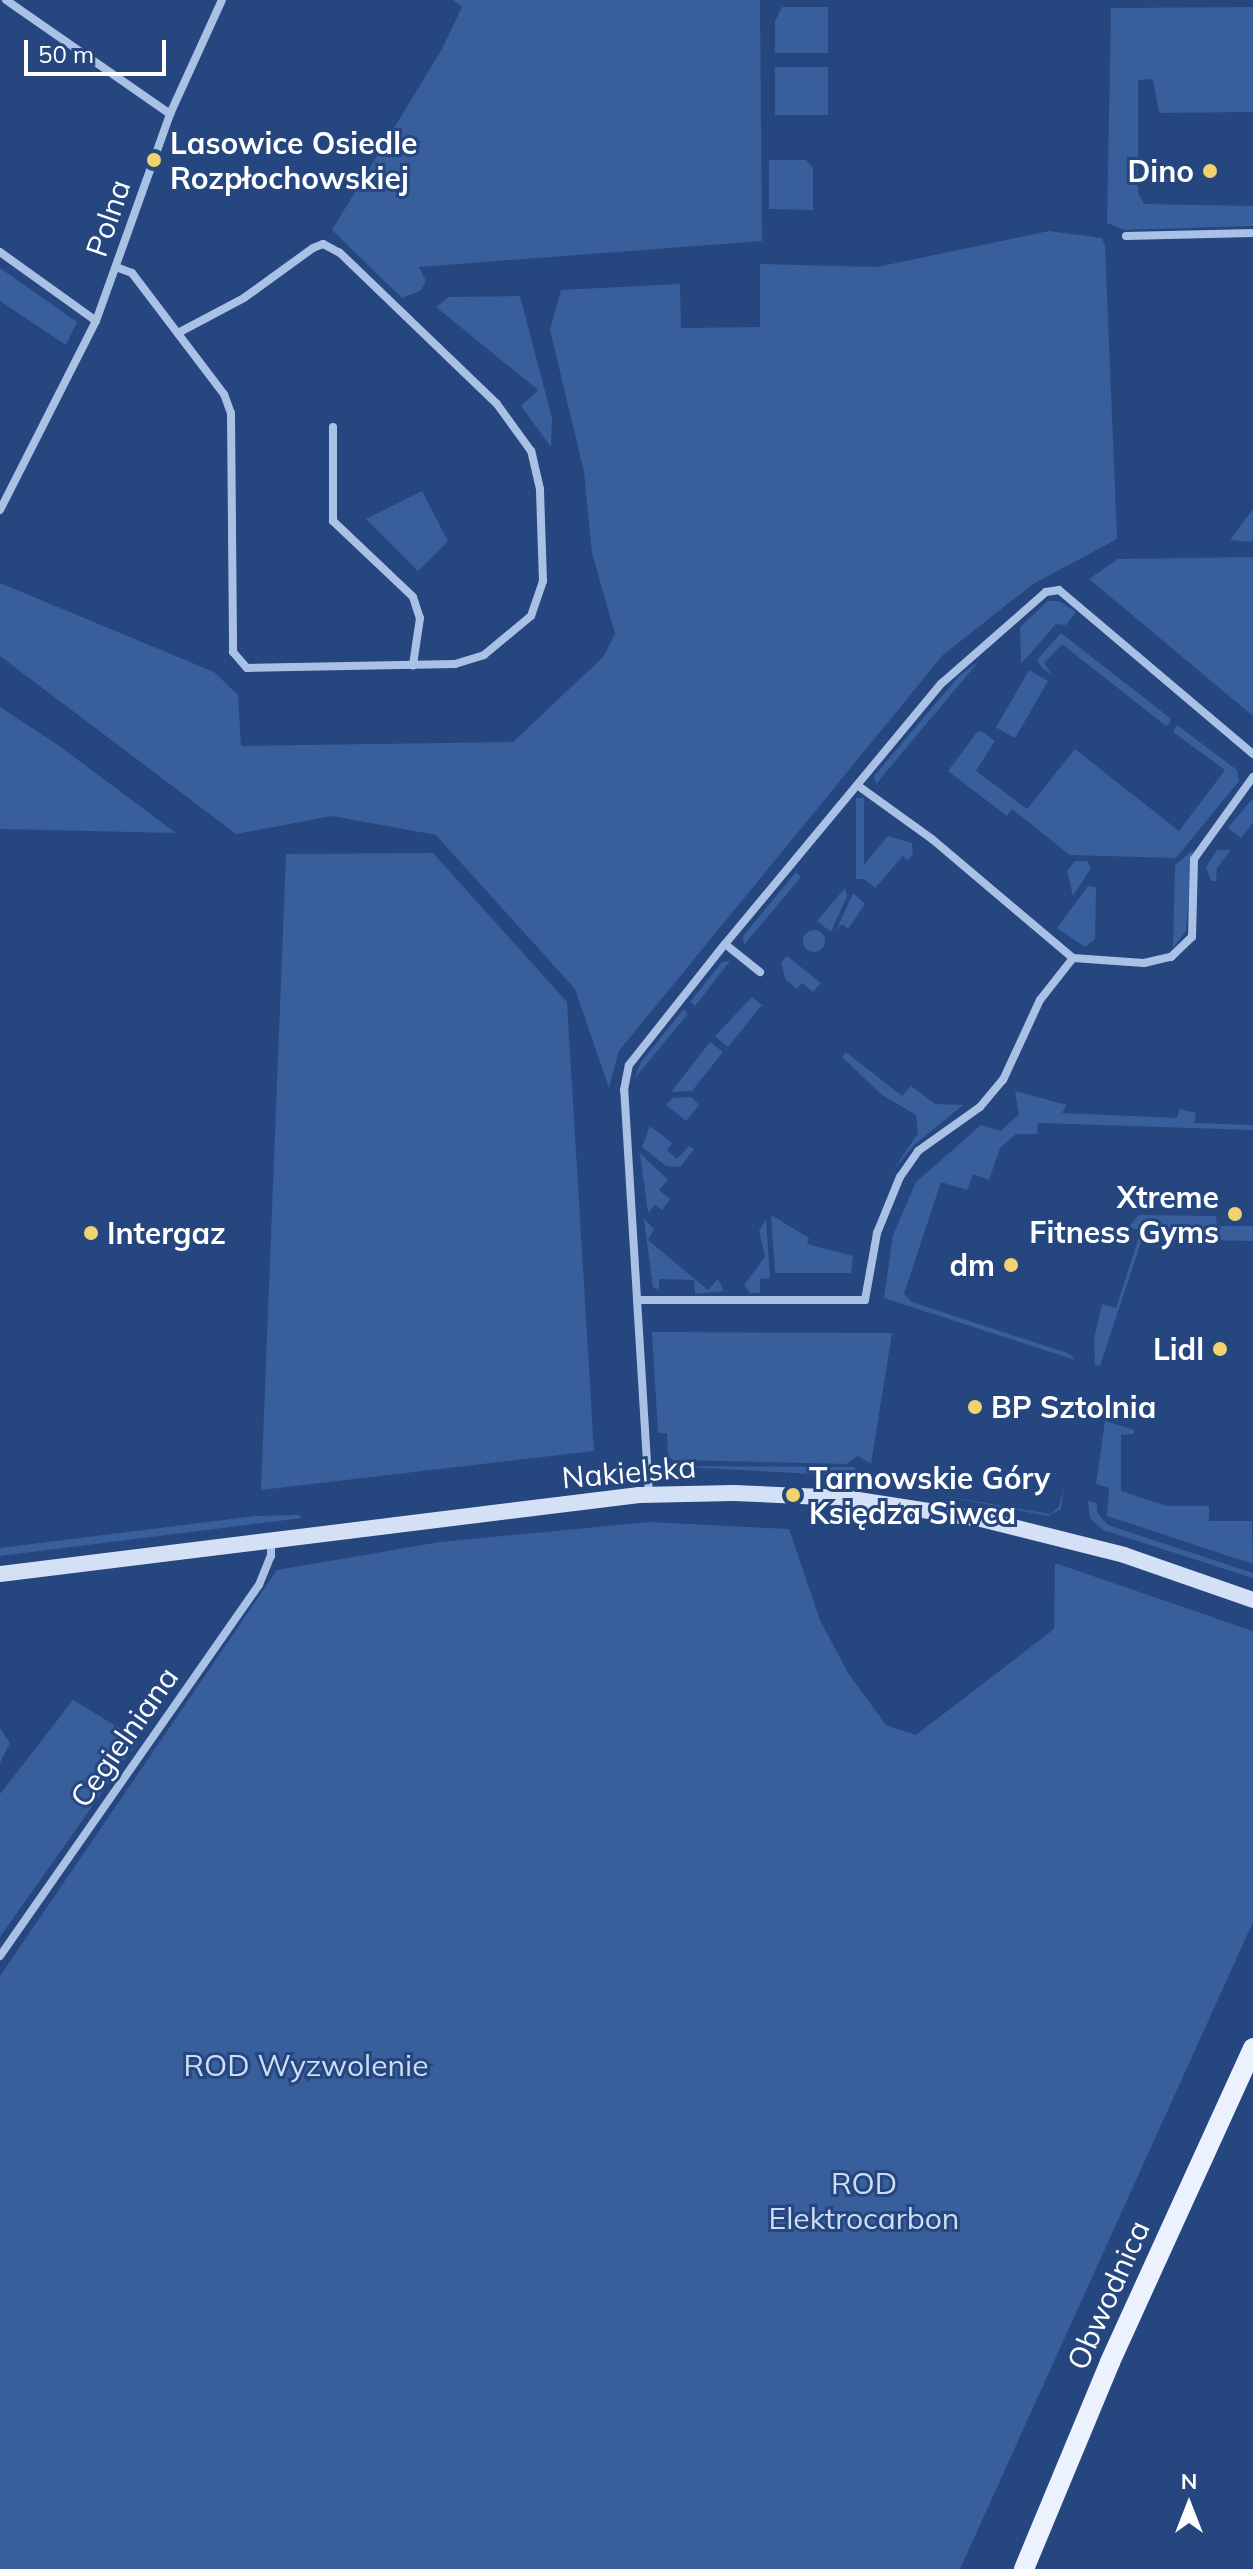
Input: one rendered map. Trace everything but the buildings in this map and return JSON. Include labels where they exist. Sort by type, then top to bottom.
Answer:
[{"type":"main road","name":"Obwodnica","points":[[1024,2569],[1110,2362],[1253,2048]]},
{"type":"street","points":[[6,0],[170,114]]},
{"type":"street","name":"Polna","points":[[0,510],[96,321],[170,114],[222,0]]},
{"type":"street","points":[[1126,236],[1253,233]]},
{"type":"street","points":[[116,267],[132,273],[224,394],[231,413],[233,652],[247,668],[455,664],[484,655],[531,616],[540,599],[538,470],[518,427],[340,253],[323,244],[244,298],[178,333]]},
{"type":"street","points":[[0,252],[96,321]]},
{"type":"street","points":[[333,427],[333,521],[413,597],[420,618],[413,665]]},
{"type":"street","points":[[649,1495],[624,1090],[629,1065],[725,944],[976,648],[1053,590],[1253,754]]},
{"type":"street","points":[[857,785],[932,839],[1073,958],[1144,963],[1171,957],[1186,947],[1193,931],[1194,859],[1253,777]]},
{"type":"street","points":[[725,944],[760,972]]},
{"type":"street","points":[[637,1300],[865,1300],[877,1233],[900,1177],[918,1151],[980,1107],[1003,1080],[1040,1000],[1073,958]]},
{"type":"street","name":"Nakielska","points":[[0,1574],[649,1495],[814,1495],[924,1508],[1084,1544],[1253,1600]]},
{"type":"street","name":"Cegielniana","points":[[0,1956],[259,1585],[271,1556],[271,1539]]},
{"type":"green space","points":[[453,0],[760,0],[762,241],[419,267],[426,281],[420,291],[402,298],[332,230],[442,49],[462,7]]},
{"type":"green space","points":[[782,7],[828,7],[828,53],[775,53],[775,21]]},
{"type":"green space","points":[[1253,7],[1253,112],[1159,113],[1153,79],[1138,80],[1138,193],[1144,204],[1253,206],[1253,226],[1124,230],[1107,223],[1111,8]]},
{"type":"green space","points":[[775,67],[828,67],[828,115],[775,115]]},
{"type":"green space","points":[[769,160],[806,160],[813,168],[813,210],[769,209]]},
{"type":"green space","points":[[1049,231],[1102,238],[1105,246],[1117,539],[1033,584],[943,655],[619,1051],[609,1088],[575,989],[436,835],[332,816],[236,834],[0,656],[0,583],[214,672],[238,695],[241,746],[513,742],[603,657],[615,634],[592,553],[584,472],[550,330],[561,290],[680,284],[681,328],[760,327],[760,264],[877,267]]},
{"type":"green space","points":[[0,268],[77,322],[66,345],[0,301]]},
{"type":"green space","points":[[520,296],[552,418],[551,447],[521,406],[538,390],[436,307],[449,297]]},
{"type":"green space","points":[[422,491],[448,541],[418,571],[366,519]]},
{"type":"green space","points":[[1253,509],[1253,542],[1230,540]]},
{"type":"green space","points":[[1253,557],[1253,716],[1089,579],[1118,559]]},
{"type":"green space","points":[[1048,601],[1059,601],[1076,612],[1066,625],[1056,624],[1021,664],[1020,627]]},
{"type":"green space","points":[[1061,633],[1170,718],[1170,722],[1166,726],[1062,644],[1044,663],[1053,676],[1042,668],[1037,660]]},
{"type":"green space","points":[[979,661],[876,784],[874,776],[959,676]]},
{"type":"green space","points":[[1029,670],[1048,681],[1015,738],[996,727]]},
{"type":"green space","points":[[0,707],[58,745],[176,833],[0,829]]},
{"type":"green space","points":[[1177,725],[1237,770],[1239,781],[1176,858],[1070,855],[1012,809],[1007,816],[948,771],[978,731],[983,732],[995,741],[976,771],[1027,809],[1075,749],[1179,831],[1225,770],[1173,732]]},
{"type":"green space","points":[[856,798],[864,798],[864,879],[856,879]]},
{"type":"green space","points":[[1253,798],[1253,823],[1241,838],[1228,828]]},
{"type":"green space","points":[[888,836],[912,843],[913,854],[908,860],[903,856],[875,888],[857,873]]},
{"type":"green space","points":[[1193,850],[1186,931],[1173,948],[1175,865]]},
{"type":"green space","points":[[1217,850],[1231,850],[1217,868],[1216,881],[1211,881],[1206,867]]},
{"type":"green space","points":[[433,853],[567,1002],[594,1451],[261,1490],[286,854]]},
{"type":"green space","points":[[1075,861],[1087,861],[1091,868],[1073,896],[1067,871]]},
{"type":"green space","points":[[796,872],[801,877],[744,945],[743,936]]},
{"type":"green space","points":[[1088,886],[1096,887],[1095,939],[1085,947],[1057,928]]},
{"type":"green space","points":[[845,888],[847,896],[831,932],[817,921]]},
{"type":"green space","points":[[853,893],[865,904],[848,929],[842,924],[836,931]]},
{"type":"green space","points":[[814,930],[822,933],[825,941],[822,949],[814,952],[806,949],[803,941],[806,933]]},
{"type":"green space","points":[[787,956],[821,983],[813,992],[802,983],[797,989],[786,980],[781,963]]},
{"type":"green space","points":[[730,961],[695,1006],[690,1002],[722,962]]},
{"type":"green space","points":[[752,997],[762,1005],[728,1047],[715,1036]]},
{"type":"green space","points":[[684,1009],[688,1014],[634,1079],[641,1062]]},
{"type":"green space","points":[[710,1042],[723,1052],[692,1091],[671,1092]]},
{"type":"green space","points":[[846,1052],[902,1096],[911,1086],[935,1104],[963,1105],[914,1145],[890,1175],[918,1133],[916,1115],[882,1095],[842,1057]]},
{"type":"green space","points":[[1015,1091],[1067,1105],[1062,1113],[1177,1118],[1180,1109],[1196,1113],[1194,1123],[1253,1125],[1253,1130],[1038,1123],[1037,1134],[1016,1134],[1000,1148],[989,1180],[973,1174],[967,1190],[941,1182],[904,1294],[912,1302],[1070,1354],[1075,1360],[884,1298],[893,1235],[916,1182],[981,1125],[1001,1131],[1019,1114]]},
{"type":"green space","points":[[691,1097],[699,1105],[686,1121],[666,1105],[673,1098]]},
{"type":"green space","points":[[650,1126],[672,1143],[667,1150],[677,1159],[689,1146],[694,1149],[680,1167],[666,1166],[642,1147]]},
{"type":"green space","points":[[640,1153],[668,1180],[659,1190],[670,1199],[662,1210],[655,1205],[648,1213]]},
{"type":"green space","points":[[771,1215],[809,1238],[807,1244],[853,1256],[851,1273],[775,1273]]},
{"type":"green space","points":[[1139,1215],[1216,1216],[1217,1226],[1253,1226],[1253,1241],[1142,1239],[1100,1366],[1095,1365],[1094,1339],[1102,1304],[1116,1308],[1141,1231],[1129,1227]]},
{"type":"green space","points":[[644,1219],[654,1229],[648,1240],[708,1290],[718,1279],[724,1291],[695,1294],[694,1280],[659,1279],[659,1289],[653,1288]]},
{"type":"green space","points":[[766,1219],[770,1278],[760,1279],[760,1293],[750,1293],[744,1285],[765,1257],[759,1231]]},
{"type":"green space","points":[[652,1332],[892,1333],[871,1464],[858,1456],[846,1464],[673,1460],[668,1456],[667,1433],[658,1433]]},
{"type":"green space","points":[[1105,1421],[1134,1430],[1134,1434],[1121,1435],[1121,1491],[1167,1506],[1209,1506],[1209,1521],[1252,1521],[1253,1564],[1107,1516],[1109,1488],[1096,1484]]},
{"type":"green space","points":[[668,1466],[854,1467],[856,1470],[851,1476]]},
{"type":"green space","points":[[1064,1485],[1061,1509],[1048,1516],[933,1494],[1050,1514],[1059,1507]]},
{"type":"green space","points":[[1088,1501],[1097,1503],[1097,1513],[1108,1525],[1253,1573],[1253,1578],[1103,1530],[1090,1518]]},
{"type":"green space","points":[[299,1515],[302,1518],[0,1556],[0,1548],[255,1516]]},
{"type":"green space","name":"ROD Wyzwolenie","points":[[649,1522],[789,1529],[820,1620],[848,1673],[886,1725],[916,1735],[1054,1629],[1055,1563],[1253,1631],[1253,1922],[960,2569],[0,2569],[0,1976],[277,1570],[440,1542]]},
{"type":"green space","points":[[73,1700],[139,1740],[0,1937],[0,1794]]},
{"type":"green space","points":[[0,1728],[10,1743],[0,1763]]},
{"type":"place","name":"Lasowice Osiedle Rozpłochowskiej","points":[[154,160]]},
{"type":"place","name":"Dino","points":[[1210,171]]},
{"type":"place","name":"Xtreme Fitness Gyms","points":[[1235,1214]]},
{"type":"place","name":"Intergaz","points":[[91,1233]]},
{"type":"place","name":"dm","points":[[1011,1265]]},
{"type":"place","name":"Lidl","points":[[1220,1349]]},
{"type":"place","name":"BP Sztolnia","points":[[975,1407]]},
{"type":"place","name":"Tarnowskie Góry Księdza Siwca","points":[[793,1495]]},
{"type":"park label","name":"ROD Elektrocarbon","points":[[864,2200]]}]
